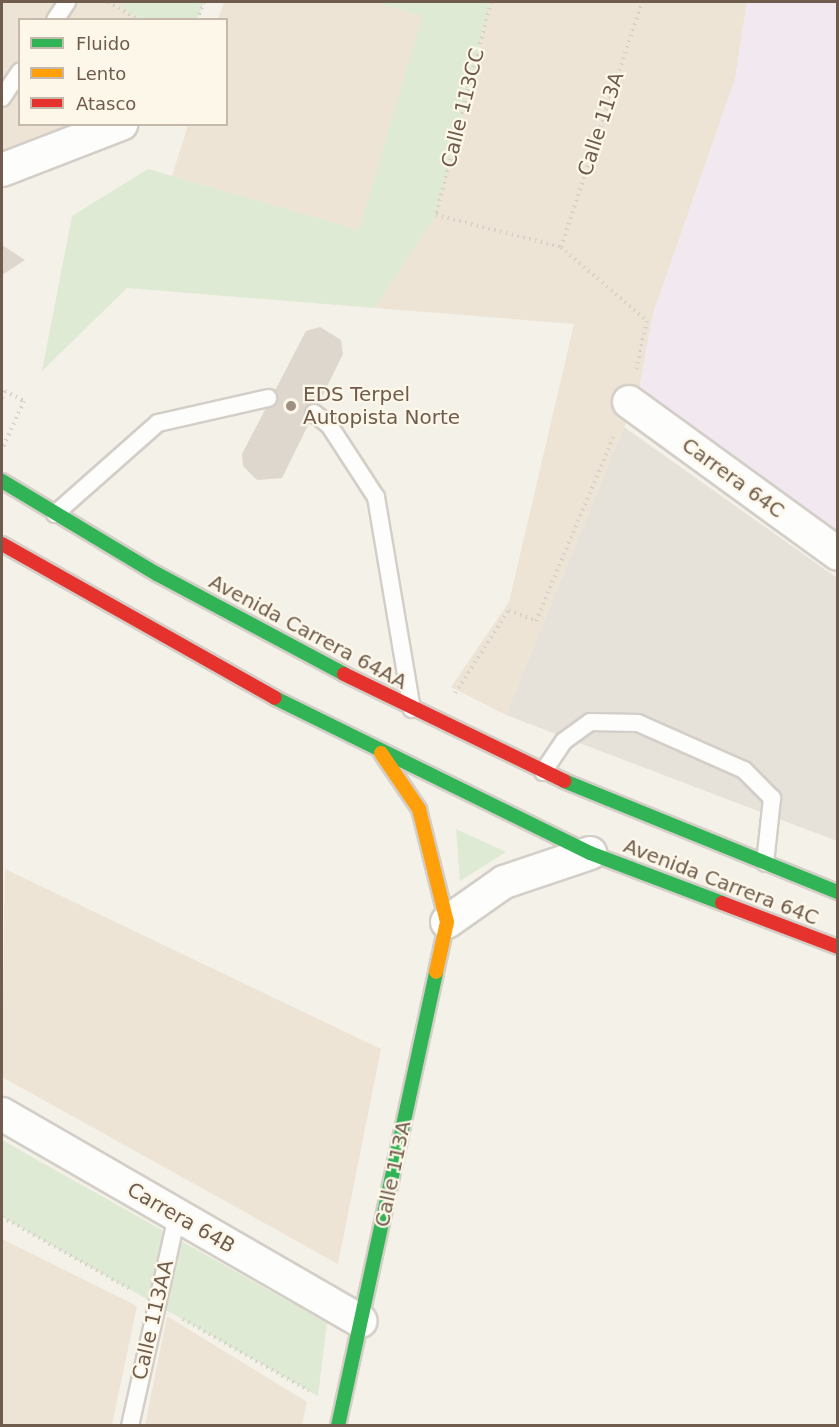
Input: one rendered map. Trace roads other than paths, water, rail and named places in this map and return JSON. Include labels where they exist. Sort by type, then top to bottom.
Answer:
[{"type":"main road","name":"Avenida Carrera 64AA","points":[[2,481],[55,514],[435,722],[605,800]]},
{"type":"main road","points":[[2,544],[145,630],[381,753],[590,853]]},
{"type":"main road","name":"Calle 113A","points":[[338,1425],[447,922],[419,809],[381,753]]},
{"type":"main road","name":"Avenida Carrera 64C","points":[[605,800],[837,892]]},
{"type":"main road","name":"Avenida Carrera 64C","points":[[590,853],[837,947]]},
{"type":"street","points":[[2,170],[116,126]]},
{"type":"street","name":"Carrera 64C","points":[[629,402],[837,554]]},
{"type":"street","points":[[447,922],[504,882],[590,853]]},
{"type":"street","name":"Carrera 64B","points":[[2,1118],[361,1321]]},
{"type":"lane","points":[[56,18],[67,2]]},
{"type":"lane","points":[[2,98],[18,74]]},
{"type":"lane","points":[[55,514],[158,423],[268,398]]},
{"type":"lane","points":[[314,413],[329,425],[376,497],[411,709]]},
{"type":"lane","points":[[543,772],[564,741],[590,722],[638,723],[744,770],[772,798],[765,863]]},
{"type":"lane","name":"Calle 113AA","points":[[130,1425],[177,1215]]},
{"type":"place","name":"EDS Terpel Autopista Norte","points":[[291,406]]}]
